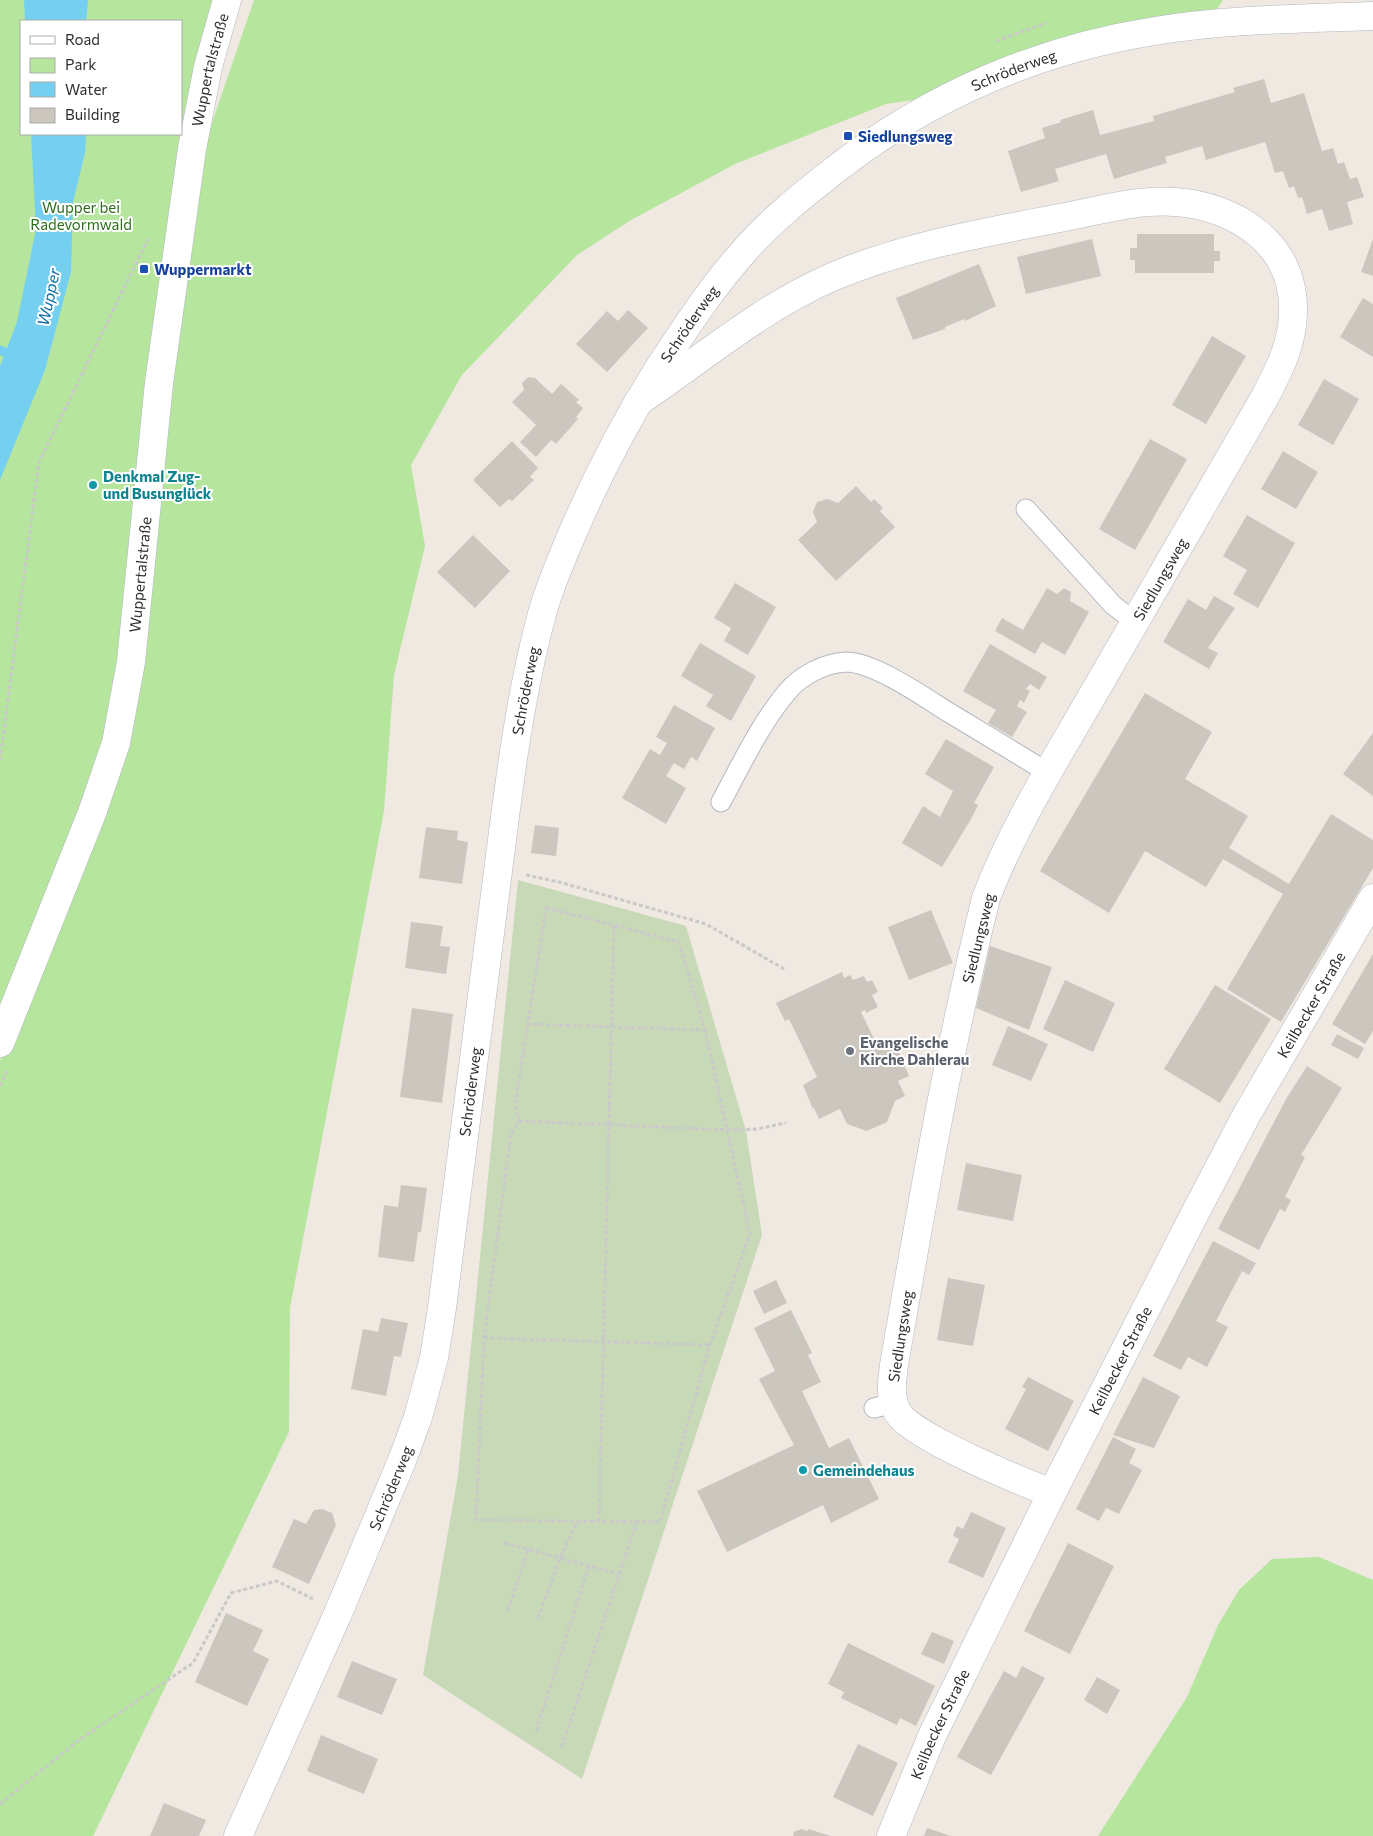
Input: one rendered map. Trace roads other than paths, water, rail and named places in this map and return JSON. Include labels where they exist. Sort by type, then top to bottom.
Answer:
[{"type":"main road","name":"Wuppertalstraße","points":[[0,1043],[92,813],[116,743],[131,662],[159,382],[192,149],[208,67],[227,0]]},
{"type":"main road","name":"Schröderweg","points":[[238,1836],[339,1611],[403,1458],[418,1417],[434,1358],[442,1308],[513,769],[526,686],[543,610],[581,513],[638,402],[696,310],[762,232],[806,192],[866,145],[933,104],[961,90],[1030,62],[1089,45],[1152,31],[1232,22],[1373,16]]},
{"type":"main road","name":"Siedlungsweg","points":[[638,402],[680,374],[722,341],[784,300],[832,277],[895,254],[981,233],[1152,202],[1174,201],[1211,206],[1227,213],[1251,227],[1268,244],[1283,264],[1291,288],[1293,312],[1290,339],[1282,363],[1265,397],[1048,773],[1008,846],[986,898],[960,1011],[907,1288],[891,1385],[884,1406],[899,1414],[915,1429],[1016,1479],[1052,1493]]},
{"type":"main road","name":"Keilbecker Straße","points":[[891,1836],[932,1736],[1052,1493],[1247,1114],[1373,898]]},
{"type":"lane","points":[[1026,509],[1113,605],[1135,622]]},
{"type":"lane","points":[[721,802],[762,728],[788,690],[808,673],[846,662],[862,665],[899,682],[1048,773]]},
{"type":"water","points":[[24,0],[88,0],[86,20],[25,20]]},
{"type":"water","name":"Wupper","points":[[31,135],[86,135],[85,153],[73,202],[71,272],[45,370],[0,480],[0,366],[17,322],[36,229]]},
{"type":"waterway","points":[[0,350],[16,358]]},
{"type":"place","name":"Siedlungsweg","points":[[848,136]]},
{"type":"place","name":"Wuppermarkt","points":[[144,269]]},
{"type":"place","name":"Denkmal Zug- und Busunglück","points":[[93,485]]},
{"type":"place","name":"Evangelische Kirche Dahlerau","points":[[850,1051]]},
{"type":"place","name":"Gemeindehaus","points":[[803,1470]]},
{"type":"park label","name":"Wupper bei Radevormwald","points":[[81,216]]}]
